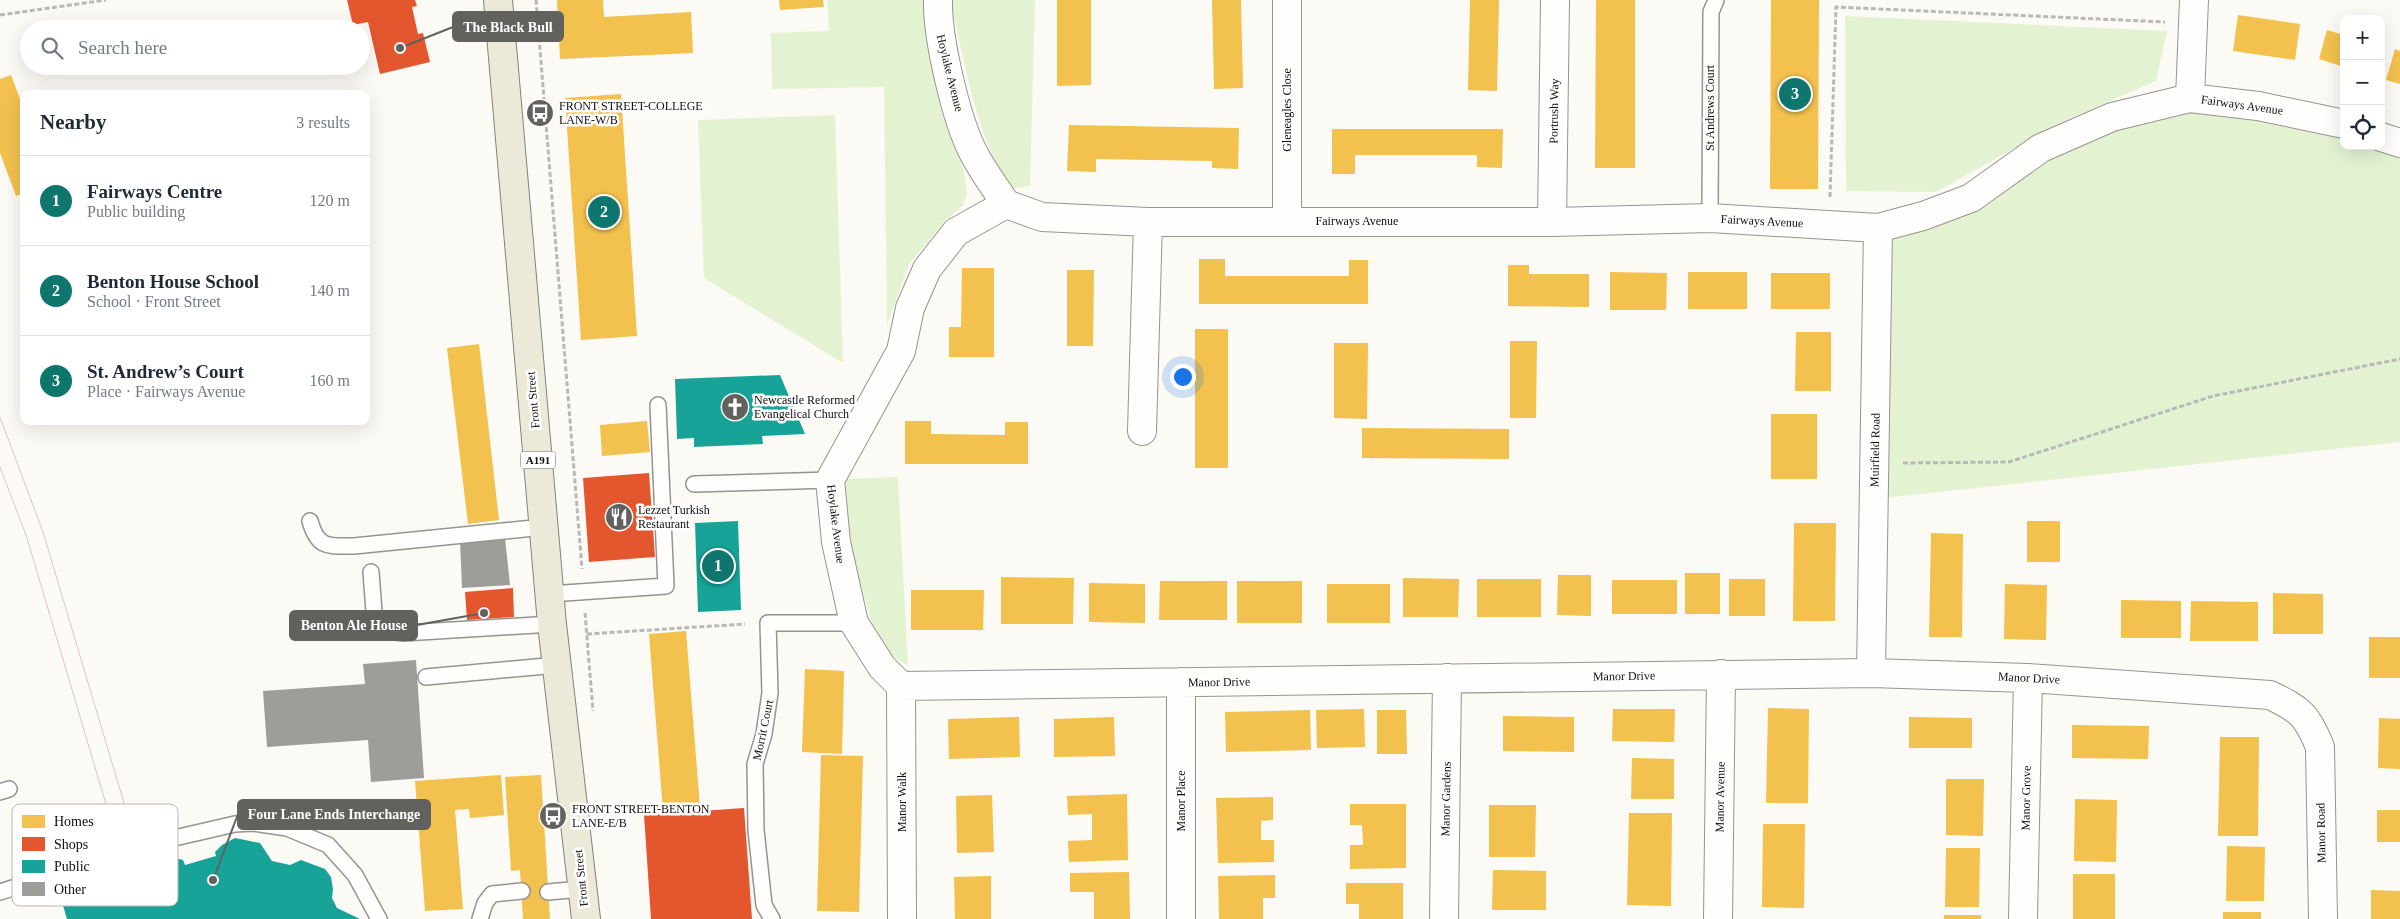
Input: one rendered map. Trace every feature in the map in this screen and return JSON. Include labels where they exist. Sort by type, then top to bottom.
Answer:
[{"type":"main road","name":"Front Street","points":[[498,0],[553,630],[586,919]]},
{"type":"street","name":"Hoylake Avenue","points":[[901,686],[882,667],[854,623],[836,542],[830,480],[902,351],[910,308],[927,268],[956,232],[1006,204],[972,151],[954,97],[938,19],[938,0]]},
{"type":"street","name":"Gleneagles Close","points":[[1287,0],[1287,220]]},
{"type":"street","name":"Portrush Way","points":[[1552,222],[1555,0]]},
{"type":"street","points":[[2190,98],[2193,12]]},
{"type":"street","name":"Fairways Avenue","points":[[1006,204],[1042,217],[1148,222],[1287,220],[1552,222],[1710,218],[1878,228],[1923,216],[1971,198],[2041,148],[2112,117],[2190,98],[2258,106],[2340,123]]},
{"type":"street","points":[[2385,138],[2400,143]]},
{"type":"street","points":[[1142,431],[1148,222]]},
{"type":"street","name":"Muirfield Road","points":[[1871,673],[1878,228]]},
{"type":"street","name":"Manor Drive","points":[[901,686],[1721,674],[1871,673],[2028,678],[2270,695],[2297,709],[2311,726],[2320,747]]},
{"type":"street","name":"Manor Avenue","points":[[1718,919],[1721,674]]},
{"type":"street","name":"Manor Gardens","points":[[1444,919],[1447,678]]},
{"type":"street","name":"Manor Grove","points":[[2023,919],[2028,678]]},
{"type":"street","name":"Manor Place","points":[[1181,682],[1181,919]]},
{"type":"street","name":"Manor Walk","points":[[901,686],[902,919]]},
{"type":"street","name":"Manor Road","points":[[2320,747],[2323,919]]},
{"type":"lane","name":"St Andrews Court","points":[[1710,218],[1711,12],[1716,0]]},
{"type":"lane","points":[[550,594],[666,586],[658,406]]},
{"type":"lane","points":[[694,484],[830,480]]},
{"type":"lane","points":[[310,521],[314,537],[323,543],[336,546],[544,527]]},
{"type":"lane","points":[[371,572],[375,625],[379,630],[404,633],[553,630]]},
{"type":"lane","points":[[768,616],[854,623]]},
{"type":"lane","name":"Morrit Court","points":[[768,616],[770,694],[764,734],[755,764],[756,830],[764,905],[772,919]]},
{"type":"lane","points":[[426,677],[557,665]]},
{"type":"lane","points":[[178,837],[235,824],[253,823],[288,828],[328,846],[355,875],[379,919]]},
{"type":"lane","points":[[0,892],[12,888]]},
{"type":"lane","points":[[548,892],[582,889]]},
{"type":"lane","points":[[480,919],[485,903],[492,894],[522,891]]},
{"type":"path","points":[[0,15],[106,0]]},
{"type":"path","points":[[536,0],[594,720]]},
{"type":"path","points":[[1830,225],[1836,7],[2193,12]]},
{"type":"path","points":[[1875,464],[2009,462],[2213,396],[2400,359]]},
{"type":"path","points":[[553,630],[587,634],[768,616]]},
{"type":"green space","points":[[827,0],[927,0],[927,47],[952,139],[964,171],[967,194],[963,205],[946,220],[909,264],[887,325],[884,87],[772,89],[771,33],[829,31]]},
{"type":"green space","points":[[953,0],[1035,0],[1030,186],[1010,189],[989,148],[968,81],[953,13]]},
{"type":"green space","points":[[1845,16],[2167,31],[2156,81],[2061,122],[1936,192],[1846,191]]},
{"type":"green space","points":[[2190,98],[2340,123],[2340,150],[2385,150],[2385,145],[2400,143],[2400,442],[1874,499],[1878,228],[1923,216],[2041,148]]},
{"type":"green space","points":[[835,115],[843,363],[704,278],[698,120]]},
{"type":"green space","points":[[898,477],[908,666],[879,647],[850,543],[839,479]]},
{"type":"building: Homes","points":[[557,0],[603,0],[604,17],[691,12],[693,53],[560,59]]},
{"type":"building: Homes","points":[[779,0],[823,0],[824,7],[780,10]]},
{"type":"building: Homes","points":[[1057,0],[1091,0],[1091,85],[1057,86]]},
{"type":"building: Homes","points":[[1212,0],[1241,0],[1243,88],[1214,89]]},
{"type":"building: Homes","points":[[1470,0],[1499,0],[1497,91],[1468,90]]},
{"type":"building: Homes","points":[[1596,0],[1635,0],[1635,168],[1595,168]]},
{"type":"building: Homes","points":[[1771,0],[1819,0],[1818,189],[1770,189]]},
{"type":"building: Homes","points":[[2238,15],[2300,24],[2295,60],[2233,51]]},
{"type":"building: Homes","points":[[2327,30],[2340,34],[2340,66],[2319,59]]},
{"type":"building: Homes","points":[[2395,49],[2400,51],[2400,84],[2386,80]]},
{"type":"building: Homes","points":[[11,75],[20,99],[20,194],[16,196],[0,153],[0,79]]},
{"type":"building: Homes","points":[[621,94],[637,336],[581,340],[565,98]]},
{"type":"building: Homes","points":[[1069,125],[1239,128],[1238,169],[1212,168],[1212,161],[1096,159],[1096,172],[1067,171]]},
{"type":"building: Homes","points":[[1332,129],[1503,129],[1502,168],[1477,167],[1477,155],[1355,155],[1355,174],[1332,174]]},
{"type":"building: Homes","points":[[1199,259],[1225,259],[1225,276],[1349,276],[1349,260],[1368,260],[1368,304],[1199,304]]},
{"type":"building: Homes","points":[[1508,265],[1529,265],[1529,274],[1589,274],[1589,307],[1508,306]]},
{"type":"building: Homes","points":[[962,268],[994,268],[994,357],[949,357],[949,327],[961,327]]},
{"type":"building: Homes","points":[[1067,270],[1094,270],[1093,346],[1067,346]]},
{"type":"building: Homes","points":[[1610,272],[1667,273],[1666,310],[1610,310]]},
{"type":"building: Homes","points":[[1688,272],[1747,272],[1747,309],[1688,309]]},
{"type":"building: Homes","points":[[1771,273],[1830,273],[1830,309],[1771,309]]},
{"type":"building: Homes","points":[[1195,329],[1228,329],[1228,468],[1195,468]]},
{"type":"building: Homes","points":[[1796,332],[1831,332],[1831,391],[1795,391]]},
{"type":"building: Homes","points":[[1510,341],[1537,341],[1536,418],[1510,418]]},
{"type":"building: Homes","points":[[1334,343],[1368,343],[1367,419],[1334,418]]},
{"type":"building: Homes","points":[[479,344],[499,520],[468,524],[447,348]]},
{"type":"building: Homes","points":[[1771,414],[1817,414],[1817,479],[1771,479]]},
{"type":"building: Homes","points":[[647,421],[650,452],[602,456],[600,425]]},
{"type":"building: Homes","points":[[905,421],[931,421],[931,434],[1005,435],[1005,422],[1028,422],[1028,464],[905,464]]},
{"type":"building: Homes","points":[[1362,428],[1509,429],[1509,459],[1362,458]]},
{"type":"building: Homes","points":[[2027,521],[2060,521],[2060,562],[2027,562]]},
{"type":"building: Homes","points":[[1794,523],[1836,523],[1835,621],[1793,621]]},
{"type":"building: Homes","points":[[1931,533],[1963,534],[1962,637],[1929,637]]},
{"type":"building: Homes","points":[[1685,573],[1720,573],[1720,614],[1685,614]]},
{"type":"building: Homes","points":[[1558,575],[1591,575],[1591,616],[1557,615]]},
{"type":"building: Homes","points":[[1001,577],[1074,578],[1073,624],[1001,624]]},
{"type":"building: Homes","points":[[1403,578],[1459,579],[1458,617],[1403,617]]},
{"type":"building: Homes","points":[[1477,579],[1541,579],[1541,617],[1477,617]]},
{"type":"building: Homes","points":[[1729,579],[1765,579],[1765,616],[1729,616]]},
{"type":"building: Homes","points":[[1612,580],[1677,580],[1677,614],[1612,614]]},
{"type":"building: Homes","points":[[1160,581],[1227,581],[1227,620],[1159,620]]},
{"type":"building: Homes","points":[[1237,581],[1302,581],[1302,623],[1237,623]]},
{"type":"building: Homes","points":[[1089,583],[1145,584],[1145,623],[1089,622]]},
{"type":"building: Homes","points":[[1327,584],[1390,584],[1390,623],[1327,623]]},
{"type":"building: Homes","points":[[2005,584],[2047,585],[2046,640],[2004,639]]},
{"type":"building: Homes","points":[[911,590],[984,590],[983,630],[911,630]]},
{"type":"building: Homes","points":[[2273,593],[2323,594],[2323,634],[2273,634]]},
{"type":"building: Homes","points":[[2121,600],[2181,601],[2181,638],[2121,638]]},
{"type":"building: Homes","points":[[2191,601],[2258,602],[2258,641],[2190,641]]},
{"type":"building: Homes","points":[[686,631],[700,808],[663,811],[649,634]]},
{"type":"building: Homes","points":[[2369,637],[2400,637],[2400,678],[2369,678]]},
{"type":"building: Homes","points":[[805,669],[844,671],[842,754],[802,752]]},
{"type":"building: Homes","points":[[1768,708],[1809,709],[1808,803],[1766,803]]},
{"type":"building: Homes","points":[[1364,709],[1365,747],[1317,748],[1316,710]]},
{"type":"building: Homes","points":[[1613,709],[1675,709],[1674,742],[1612,741]]},
{"type":"building: Homes","points":[[1310,710],[1311,750],[1226,752],[1225,712]]},
{"type":"building: Homes","points":[[1377,710],[1406,710],[1407,754],[1377,754]]},
{"type":"building: Homes","points":[[1503,716],[1574,717],[1574,752],[1503,751]]},
{"type":"building: Homes","points":[[1019,717],[1020,757],[949,759],[948,719]]},
{"type":"building: Homes","points":[[1114,717],[1115,756],[1054,757],[1054,719]]},
{"type":"building: Homes","points":[[1909,717],[1972,718],[1972,748],[1909,748]]},
{"type":"building: Homes","points":[[2379,718],[2400,719],[2400,769],[2378,768]]},
{"type":"building: Homes","points":[[2072,725],[2149,726],[2148,759],[2072,758]]},
{"type":"building: Homes","points":[[2220,737],[2259,737],[2258,836],[2218,836]]},
{"type":"building: Homes","points":[[821,755],[863,756],[859,912],[817,911]]},
{"type":"building: Homes","points":[[1632,758],[1674,759],[1674,799],[1631,799]]},
{"type":"building: Homes","points":[[501,775],[504,815],[470,818],[469,809],[455,810],[463,909],[425,911],[415,781]]},
{"type":"building: Homes","points":[[541,775],[550,919],[523,919],[520,870],[511,871],[505,777]]},
{"type":"building: Homes","points":[[1946,779],[1984,779],[1983,836],[1946,835]]},
{"type":"building: Homes","points":[[1127,794],[1128,860],[1069,862],[1068,841],[1092,840],[1092,814],[1068,815],[1067,796]]},
{"type":"building: Homes","points":[[992,795],[994,852],[957,853],[956,796]]},
{"type":"building: Homes","points":[[1273,797],[1273,820],[1261,821],[1261,840],[1274,840],[1274,862],[1218,863],[1216,798]]},
{"type":"building: Homes","points":[[2075,799],[2117,800],[2116,862],[2074,861]]},
{"type":"building: Homes","points":[[1350,804],[1406,804],[1406,868],[1350,869],[1350,845],[1363,845],[1362,825],[1350,825]]},
{"type":"building: Homes","points":[[1489,805],[1536,805],[1535,857],[1489,857]]},
{"type":"building: Homes","points":[[2377,810],[2400,810],[2400,842],[2377,842]]},
{"type":"building: Homes","points":[[1629,813],[1672,813],[1671,906],[1627,905]]},
{"type":"building: Homes","points":[[1763,824],[1805,824],[1804,908],[1762,907]]},
{"type":"building: Homes","points":[[2227,846],[2265,847],[2264,901],[2226,901]]},
{"type":"building: Homes","points":[[1946,848],[1980,848],[1979,907],[1945,907]]},
{"type":"building: Homes","points":[[1493,870],[1546,871],[1546,910],[1492,910]]},
{"type":"building: Homes","points":[[1129,872],[1130,919],[1094,919],[1094,892],[1070,892],[1070,873]]},
{"type":"building: Homes","points":[[2073,874],[2115,874],[2115,919],[2073,919]]},
{"type":"building: Homes","points":[[1275,875],[1275,898],[1263,898],[1263,919],[1219,919],[1218,876]]},
{"type":"building: Homes","points":[[991,876],[991,919],[955,919],[954,877]]},
{"type":"building: Homes","points":[[1346,883],[1403,883],[1403,919],[1359,919],[1359,904],[1346,904]]},
{"type":"building: Homes","points":[[2371,890],[2400,891],[2400,919],[2371,919]]},
{"type":"building: Homes","points":[[2223,912],[2261,912],[2261,919],[2223,919]]},
{"type":"building: Homes","points":[[1944,915],[1981,915],[1981,919],[1944,919]]},
{"type":"building: Shops","points":[[347,0],[415,0],[417,6],[412,7],[418,34],[423,33],[430,62],[380,74],[370,31],[370,20],[352,20]]},
{"type":"building: Shops","name":"Lezzet Turkish Restaurant","points":[[649,473],[655,557],[589,562],[583,478]]},
{"type":"building: Shops","points":[[513,588],[514,617],[467,620],[465,592]]},
{"type":"building: Shops","points":[[744,808],[752,919],[651,919],[644,815]]},
{"type":"building: Public","name":"Newcastle Reformed Evangelical Church","points":[[780,375],[805,434],[762,436],[763,444],[694,447],[694,438],[677,439],[675,379]]},
{"type":"building: Public","points":[[738,521],[741,610],[698,612],[695,523]]},
{"type":"building: Public","points":[[235,838],[260,843],[272,861],[290,865],[301,860],[325,869],[331,877],[332,898],[337,908],[360,919],[67,919],[63,906],[178,906],[178,859],[183,860],[185,865],[216,856],[215,852],[222,845]]},
{"type":"building: Other","points":[[505,538],[510,585],[462,588],[460,541]]},
{"type":"building: Other","points":[[416,660],[424,778],[371,782],[368,740],[267,747],[263,691],[365,684],[363,664]]},
{"type":"tram line","points":[[0,417],[43,532],[124,804]]},
{"type":"tram line","points":[[0,467],[27,538],[106,804]]},
{"type":"place","name":"The Black Bull","points":[[400,48]]},
{"type":"place","name":"St. Andrew’s Court","points":[[1795,94]]},
{"type":"place","name":"FRONT STREET-COLLEGE LANE-W/B","points":[[540,113]]},
{"type":"place","name":"Benton House School","points":[[604,212]]},
{"type":"place","name":"Newcastle Reformed Evangelical Church","points":[[735,407]]},
{"type":"place","name":"Lezzet Turkish Restaurant","points":[[619,517]]},
{"type":"place","name":"Fairways Centre","points":[[718,566]]},
{"type":"place","name":"Benton Ale House","points":[[484,613]]},
{"type":"place","name":"FRONT STREET-BENTON LANE-E/B","points":[[553,816]]},
{"type":"place","name":"Four Lane Ends Interchange","points":[[213,880]]}]
